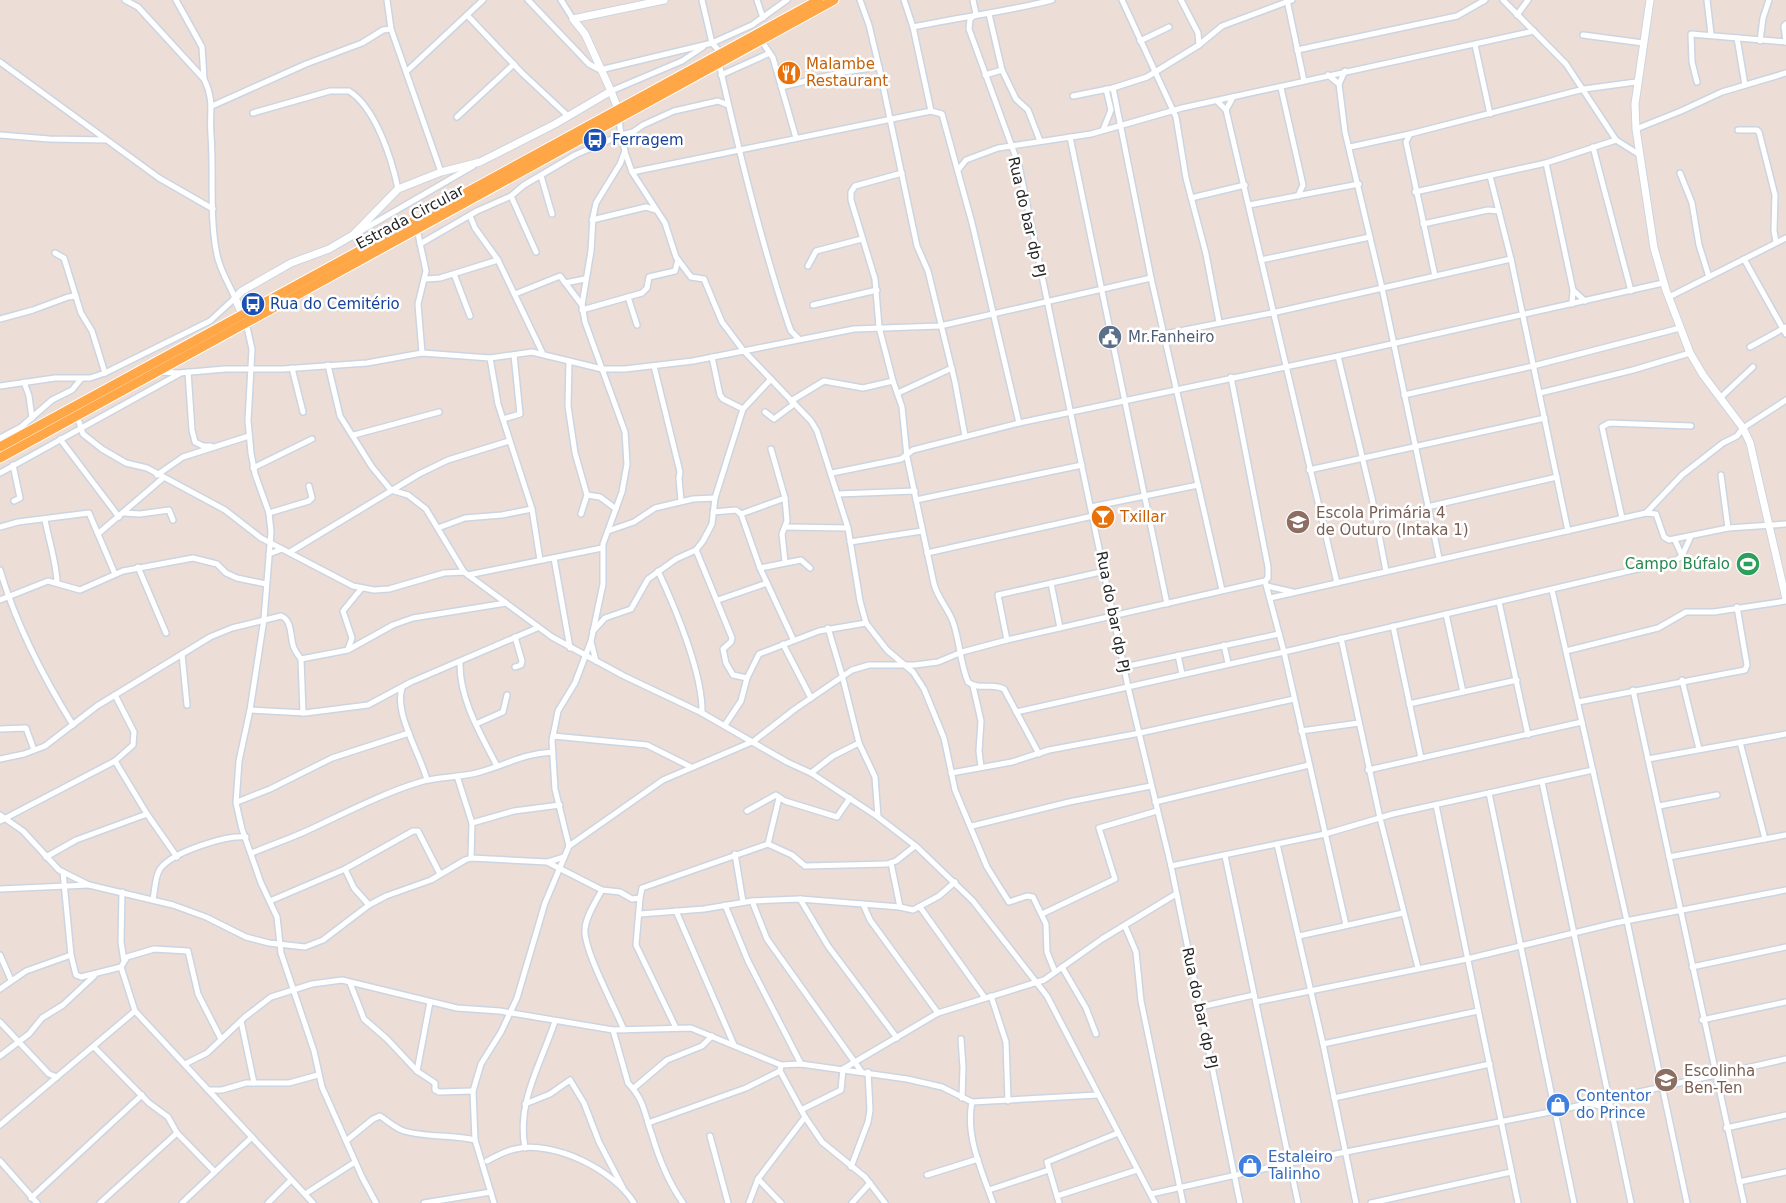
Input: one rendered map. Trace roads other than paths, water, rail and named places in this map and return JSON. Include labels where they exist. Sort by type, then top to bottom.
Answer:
[{"type":"main road","name":"Estrada Circular","points":[[0,447],[416,228],[618,114],[804,4],[819,0]]},
{"type":"main road","name":"Estrada Circular","points":[[0,458],[159,372],[244,318],[360,249],[718,63],[834,0]]},
{"type":"street","points":[[126,0],[138,8],[204,79]]},
{"type":"street","points":[[176,0],[202,46],[204,79],[212,98],[210,133],[214,164],[213,209],[219,262],[244,318],[252,349],[249,436],[253,468],[269,513],[271,543],[264,619],[250,710],[239,761],[237,802],[242,829],[278,917],[280,944],[292,989],[314,1051],[318,1075],[355,1162],[376,1203]]},
{"type":"street","points":[[387,0],[391,29],[441,172]]},
{"type":"street","points":[[407,72],[483,0]]},
{"type":"street","points":[[528,0],[589,64],[600,70],[712,43],[763,18],[787,0]]},
{"type":"street","points":[[561,0],[585,34],[611,91],[618,114],[625,151],[632,172],[665,223],[678,260],[691,277],[704,279],[722,322],[743,350],[756,361],[811,421],[824,448],[848,528],[860,601],[866,623],[887,650],[906,665],[924,689],[944,738],[955,790],[972,826],[987,866],[1009,902],[1031,895],[1046,924],[1047,952],[1055,972]]},
{"type":"street","points":[[573,19],[664,0]]},
{"type":"street","points":[[702,0],[712,43],[721,53]]},
{"type":"street","points":[[757,0],[763,18]]},
{"type":"street","points":[[861,0],[869,25],[891,119],[917,246],[928,271],[940,326],[952,368],[964,436]]},
{"type":"street","points":[[904,0],[913,27],[931,111]]},
{"type":"street","name":"Rua do bar dp PJ","points":[[973,0],[976,14],[970,19],[969,29],[1010,146],[1019,166],[1046,302],[1056,335],[1128,687],[1171,866],[1240,1203]]},
{"type":"street","points":[[913,27],[976,14],[989,14],[1052,0]]},
{"type":"street","points":[[1122,0],[1174,111],[1191,198],[1206,254],[1219,322]]},
{"type":"street","points":[[1181,0],[1198,33],[1199,45]]},
{"type":"street","points":[[1073,96],[1113,88],[1147,77],[1199,45],[1230,21],[1289,0],[1304,81]]},
{"type":"street","points":[[1297,50],[1457,16],[1485,0]]},
{"type":"street","points":[[1503,0],[1566,64],[1616,140],[1640,156]]},
{"type":"street","points":[[1517,15],[1528,0]]},
{"type":"street","points":[[1566,650],[1658,628],[1686,612],[1714,612],[1786,600],[1750,443],[1743,428],[1690,353],[1668,298],[1654,248],[1636,128],[1636,82],[1650,0]]},
{"type":"street","points":[[1701,0],[1708,1],[1711,34]]},
{"type":"street","points":[[1760,41],[1769,0]]},
{"type":"street","points":[[989,14],[1002,70],[1016,100],[1028,110],[1040,141]]},
{"type":"street","points":[[467,15],[568,116]]},
{"type":"street","points":[[1696,82],[1690,36],[1694,34],[1711,34],[1760,41],[1786,42],[1784,26],[1786,24]]},
{"type":"street","points":[[1140,40],[1169,27]]},
{"type":"street","points":[[212,106],[306,64],[362,43],[383,30],[391,29]]},
{"type":"street","points":[[958,170],[966,160],[984,152],[1121,127],[1148,116],[1281,88],[1345,71],[1534,31]]},
{"type":"street","points":[[1198,33],[1210,36]]},
{"type":"street","points":[[1583,35],[1643,43]]},
{"type":"street","points":[[1737,38],[1745,85]]},
{"type":"street","points":[[761,40],[770,53],[796,138]]},
{"type":"street","points":[[0,386],[54,378],[90,378],[105,373],[210,322],[242,291],[291,263],[329,249],[480,162],[611,91],[682,61],[705,45]]},
{"type":"street","points":[[1475,45],[1490,114]]},
{"type":"street","points":[[721,75],[770,53]]},
{"type":"street","points":[[0,62],[160,178],[213,209]]},
{"type":"street","points":[[718,63],[756,220],[792,332],[798,338]]},
{"type":"street","points":[[457,117],[514,64]]},
{"type":"street","points":[[781,87],[844,72],[879,67]]},
{"type":"street","points":[[985,75],[1002,70]]},
{"type":"street","points":[[1345,71],[1339,84],[1346,132],[1394,342],[1439,558]]},
{"type":"street","points":[[1636,128],[1681,111],[1722,92],[1786,73]]},
{"type":"street","points":[[1328,75],[1339,84]]},
{"type":"street","points":[[1350,147],[1410,134],[1584,89],[1636,82]]},
{"type":"street","points":[[1113,88],[1151,278],[1178,389],[1222,590]]},
{"type":"street","points":[[1281,88],[1303,185],[1312,194]]},
{"type":"street","points":[[1103,130],[1111,110],[1106,89]]},
{"type":"street","points":[[253,113],[330,91],[349,91],[373,118],[398,189]]},
{"type":"street","points":[[718,101],[725,91]]},
{"type":"street","points":[[1226,110],[1233,98]]},
{"type":"street","points":[[420,244],[511,196],[575,155],[621,135],[633,132],[667,114],[718,101],[728,105]]},
{"type":"street","points":[[1216,101],[1226,110],[1245,185],[1272,313],[1337,583]]},
{"type":"street","points":[[632,172],[740,152],[796,138],[931,111],[942,114],[956,159],[992,316],[1020,422]]},
{"type":"street","points":[[1738,130],[1757,130],[1759,132],[1775,195],[1774,231],[1776,242]]},
{"type":"street","points":[[1406,142],[1410,134]]},
{"type":"street","points":[[0,136],[107,140]]},
{"type":"street","points":[[1400,136],[1406,142],[1435,276]]},
{"type":"street","points":[[1070,137],[1100,290],[1146,497],[1167,604]]},
{"type":"street","points":[[1416,192],[1546,163],[1616,140]]},
{"type":"street","points":[[1594,147],[1631,290]]},
{"type":"street","points":[[582,308],[585,278],[591,251],[592,220],[596,203],[620,164],[625,151]]},
{"type":"street","points":[[956,159],[966,160]]},
{"type":"street","points":[[356,234],[398,189],[441,172],[480,162]]},
{"type":"street","points":[[1546,163],[1573,290],[1572,304]]},
{"type":"street","points":[[902,173],[861,183],[852,188],[851,200],[877,290],[879,327],[902,407],[907,457],[937,596],[948,610],[953,622],[968,682],[976,687],[998,685],[1004,689],[1039,754]]},
{"type":"street","points":[[1680,173],[1692,203],[1699,245],[1709,277]]},
{"type":"street","points":[[541,176],[552,214]]},
{"type":"street","points":[[1490,176],[1511,259],[1568,531]]},
{"type":"street","points":[[1250,205],[1359,184]]},
{"type":"street","points":[[1191,198],[1245,185]]},
{"type":"street","points":[[1298,196],[1303,185]]},
{"type":"street","points":[[511,196],[536,252]]},
{"type":"street","points":[[1488,210],[1496,201]]},
{"type":"street","points":[[592,220],[646,207],[656,210]]},
{"type":"street","points":[[1423,224],[1488,210],[1499,211]]},
{"type":"street","points":[[470,216],[475,228],[498,260],[537,346],[543,354]]},
{"type":"street","points":[[416,228],[426,278],[418,304],[422,353]]},
{"type":"street","points":[[356,234],[360,249]]},
{"type":"street","points":[[1261,260],[1370,237]]},
{"type":"street","points":[[1668,298],[1786,238]]},
{"type":"street","points":[[808,266],[816,251],[862,239]]},
{"type":"street","points":[[55,253],[64,258],[83,320],[92,332],[105,373]]},
{"type":"street","points":[[1164,334],[1272,313],[1511,259]]},
{"type":"street","points":[[1744,259],[1785,330],[1750,347]]},
{"type":"street","points":[[426,278],[454,274],[498,260]]},
{"type":"street","points":[[675,271],[678,260]]},
{"type":"street","points":[[582,308],[645,291],[649,277],[684,268]]},
{"type":"street","points":[[454,274],[470,316]]},
{"type":"street","points":[[488,1176],[482,1166],[475,1140],[473,1091],[481,1064],[511,1013],[538,924],[568,846],[556,789],[552,752],[553,736],[558,711],[575,683],[591,641],[604,576],[602,548],[625,478],[627,441],[582,308],[560,276],[515,294]]},
{"type":"street","points":[[565,283],[585,278]]},
{"type":"street","points":[[159,372],[179,373],[367,363],[422,353],[490,358],[532,352],[602,369],[654,366],[692,362],[743,350],[759,350],[798,338],[854,329],[940,326],[992,316],[1151,278]]},
{"type":"street","points":[[832,473],[907,457],[914,450],[1020,422],[1338,356],[1663,282]]},
{"type":"street","points":[[813,305],[877,290]]},
{"type":"street","points":[[1573,290],[1585,301]]},
{"type":"street","points":[[0,319],[33,310],[68,296],[76,296]]},
{"type":"street","points":[[628,297],[637,325]]},
{"type":"street","points":[[1404,395],[1533,366],[1680,328]]},
{"type":"street","points":[[789,342],[792,332]]},
{"type":"street","points":[[532,352],[537,346]]},
{"type":"street","points":[[756,361],[759,350]]},
{"type":"street","points":[[1540,393],[1634,370],[1690,353]]},
{"type":"street","points":[[503,419],[520,414],[514,355]]},
{"type":"street","points":[[712,356],[720,395],[723,399],[743,409]]},
{"type":"street","points":[[1338,356],[1386,571]]},
{"type":"street","points":[[490,358],[509,441],[523,476],[532,510],[540,560]]},
{"type":"street","points":[[569,361],[568,406],[575,453],[588,495],[581,514]]},
{"type":"street","points":[[328,365],[338,412],[354,435],[372,467],[391,490],[408,495],[426,509],[466,573],[538,628],[570,648],[702,713],[788,762],[812,773],[878,817],[915,846],[955,882],[973,901],[1055,1010],[1097,1095],[1155,1203]]},
{"type":"street","points":[[654,366],[680,472],[681,501]]},
{"type":"street","points":[[1720,398],[1753,367]]},
{"type":"street","points":[[292,368],[303,412]]},
{"type":"street","points":[[605,378],[615,368]]},
{"type":"street","points":[[898,393],[952,368]]},
{"type":"street","points":[[188,372],[192,430],[196,442],[195,453]]},
{"type":"street","points":[[0,473],[179,373]]},
{"type":"street","points":[[1231,377],[1268,567],[1266,583],[1284,652],[1346,925]]},
{"type":"street","points":[[0,438],[21,427],[52,400],[72,390],[80,379]]},
{"type":"street","points":[[593,632],[605,618],[631,609],[648,578],[676,559],[696,550],[712,524],[715,498],[743,409],[771,379]]},
{"type":"street","points":[[765,412],[774,418],[792,402],[824,381],[863,388],[893,381]]},
{"type":"street","points":[[24,382],[29,396],[32,418]]},
{"type":"street","points":[[1646,512],[1682,475],[1723,443],[1736,436],[1743,428],[1786,402]]},
{"type":"street","points":[[354,435],[439,412]]},
{"type":"street","points":[[77,416],[80,428],[88,440],[102,449],[126,463],[147,468],[225,510],[261,538],[361,589],[394,588],[444,573],[466,573],[602,548]]},
{"type":"street","points":[[1309,470],[1545,418]]},
{"type":"street","points":[[1622,518],[1602,426],[1609,423],[1691,426]]},
{"type":"street","points":[[99,533],[121,515],[179,459],[249,436]]},
{"type":"street","points":[[60,439],[121,515]]},
{"type":"street","points":[[253,468],[312,440]]},
{"type":"street","points":[[290,552],[391,490],[448,460],[509,441]]},
{"type":"street","points":[[196,442],[203,446],[214,446]]},
{"type":"street","points":[[771,449],[785,498],[787,521],[782,534],[784,562]]},
{"type":"street","points":[[13,465],[20,498],[14,501]]},
{"type":"street","points":[[916,500],[1082,465]]},
{"type":"street","points":[[1722,475],[1728,528]]},
{"type":"street","points":[[1427,507],[1557,477]]},
{"type":"street","points":[[406,482],[408,495]]},
{"type":"street","points":[[1091,507],[1198,485]]},
{"type":"street","points":[[269,513],[309,501],[312,498],[310,486]]},
{"type":"street","points":[[838,494],[914,491]]},
{"type":"street","points":[[588,495],[600,497],[616,509]]},
{"type":"street","points":[[608,530],[634,522],[655,508],[681,501],[715,498]]},
{"type":"street","points":[[741,514],[785,498]]},
{"type":"street","points":[[1425,498],[1438,503]]},
{"type":"street","points":[[1657,501],[1656,514],[1664,538],[1675,540],[1728,528],[1786,524]]},
{"type":"street","points":[[121,515],[169,510],[173,520]]},
{"type":"street","points":[[438,528],[464,518],[532,510]]},
{"type":"street","points":[[712,512],[736,510],[741,514],[760,568],[793,639]]},
{"type":"street","points":[[1270,598],[1646,512],[1656,514]]},
{"type":"street","points":[[0,527],[18,522],[88,513],[99,533],[115,574]]},
{"type":"street","points":[[927,553],[1093,516]]},
{"type":"street","points":[[45,520],[51,552],[56,562],[57,582]]},
{"type":"street","points":[[785,527],[848,528]]},
{"type":"street","points":[[850,542],[922,531]]},
{"type":"street","points":[[1016,712],[1228,663],[1284,652],[1676,560],[1682,556],[1691,536]]},
{"type":"street","points":[[1675,540],[1682,556]]},
{"type":"street","points":[[269,554],[282,549]]},
{"type":"street","points":[[696,550],[732,638],[731,642],[723,649],[726,663],[733,674],[747,678]]},
{"type":"street","points":[[0,600],[48,581],[80,590],[115,574],[138,567],[193,558],[217,564],[226,574],[266,584]]},
{"type":"street","points":[[554,558],[570,648]]},
{"type":"street","points":[[760,568],[801,560],[810,568]]},
{"type":"street","points":[[138,567],[166,633]]},
{"type":"street","points":[[0,570],[8,598],[40,668],[73,725]]},
{"type":"street","points":[[658,571],[673,604],[695,667],[702,713]]},
{"type":"street","points":[[1006,640],[998,595],[1105,571]]},
{"type":"street","points":[[718,600],[767,583]]},
{"type":"street","points":[[1050,583],[1060,628]]},
{"type":"street","points":[[568,846],[651,787],[691,767],[730,753],[754,741],[842,675],[869,665],[906,665],[938,662],[962,652],[1006,640],[1222,590],[1266,583],[1296,592]]},
{"type":"street","points":[[359,644],[352,638],[343,611],[361,589]]},
{"type":"street","points":[[1552,590],[1628,921],[1687,1203]]},
{"type":"street","points":[[1499,602],[1528,735]]},
{"type":"street","points":[[301,659],[348,650],[393,625],[413,618],[506,603]]},
{"type":"street","points":[[1578,702],[1682,680],[1745,670],[1747,665],[1737,608]]},
{"type":"street","points":[[596,614],[605,618]]},
{"type":"street","points":[[1446,614],[1463,692]]},
{"type":"street","points":[[0,759],[45,746],[115,695],[210,637],[264,619],[281,616],[285,617],[293,647],[301,659],[303,713]]},
{"type":"street","points":[[725,725],[741,701],[747,678],[759,654],[793,639],[828,628],[866,623]]},
{"type":"street","points":[[1392,626],[1421,758]]},
{"type":"street","points":[[250,710],[303,713],[360,707],[538,628]]},
{"type":"street","points":[[828,628],[842,675],[858,743],[875,777],[878,817]]},
{"type":"street","points":[[1124,667],[1279,634]]},
{"type":"street","points":[[514,667],[522,664],[515,637]]},
{"type":"street","points":[[348,650],[352,638]]},
{"type":"street","points":[[1341,638],[1368,770],[1418,968]]},
{"type":"street","points":[[591,641],[596,661]]},
{"type":"street","points":[[783,644],[811,698]]},
{"type":"street","points":[[1224,645],[1228,663]]},
{"type":"street","points":[[182,654],[187,705]]},
{"type":"street","points":[[1178,655],[1182,674]]},
{"type":"street","points":[[460,662],[460,672],[469,707],[497,766]]},
{"type":"street","points":[[453,666],[460,672]]},
{"type":"street","points":[[1409,704],[1517,680]]},
{"type":"street","points":[[1682,680],[1699,749]]},
{"type":"street","points":[[976,687],[975,694],[981,721],[979,751],[981,767]]},
{"type":"street","points":[[402,688],[399,697],[408,733],[427,780]]},
{"type":"street","points":[[1633,690],[1702,1020],[1744,1203]]},
{"type":"street","points":[[390,694],[399,697]]},
{"type":"street","points":[[2,818],[115,760],[133,745],[135,738],[115,695]]},
{"type":"street","points":[[476,724],[503,712],[507,695]]},
{"type":"street","points":[[951,773],[1294,699]]},
{"type":"street","points":[[1368,770],[1582,722]]},
{"type":"street","points":[[1301,731],[1359,723]]},
{"type":"street","points":[[0,729],[26,728],[34,750]]},
{"type":"street","points":[[237,802],[270,789],[332,758],[408,733]]},
{"type":"street","points":[[1648,759],[1786,734]]},
{"type":"street","points":[[553,736],[647,745],[691,767]]},
{"type":"street","points":[[1740,742],[1765,839]]},
{"type":"street","points":[[812,773],[833,756],[858,743]]},
{"type":"street","points":[[252,853],[313,828],[346,811],[427,780],[479,773],[528,754],[552,752]]},
{"type":"street","points":[[115,760],[147,814],[177,857]]},
{"type":"street","points":[[1155,802],[1309,765]]},
{"type":"street","points":[[1171,866],[1325,834],[1380,818],[1593,770]]},
{"type":"street","points":[[457,776],[472,823],[471,858]]},
{"type":"street","points":[[1542,782],[1630,1203]]},
{"type":"street","points":[[972,826],[1069,802],[1152,786]]},
{"type":"street","points":[[1489,793],[1574,1203]]},
{"type":"street","points":[[747,811],[776,795],[837,818],[850,798]]},
{"type":"street","points":[[1658,806],[1717,795]]},
{"type":"street","points":[[768,844],[780,798]]},
{"type":"street","points":[[472,823],[514,811],[560,805]]},
{"type":"street","points":[[1436,805],[1518,1203]]},
{"type":"street","points":[[1042,914],[1115,879],[1099,828],[1157,811]]},
{"type":"street","points":[[46,857],[76,840],[134,821],[147,814]]},
{"type":"street","points":[[2,818],[23,831],[46,857],[63,872],[90,885],[153,899],[206,917],[246,937],[305,947],[316,945],[370,906],[395,892],[431,880],[471,858],[548,862],[564,857]]},
{"type":"street","points":[[237,836],[242,829]]},
{"type":"street","points":[[270,900],[344,869],[410,832],[418,831],[440,874]]},
{"type":"street","points":[[1669,857],[1786,835]]},
{"type":"street","points":[[153,899],[158,872],[161,867],[177,857],[202,846],[237,836],[246,837]]},
{"type":"street","points":[[676,1028],[636,944],[642,888],[768,844],[792,855],[805,866],[868,866],[891,863],[915,846]]},
{"type":"street","points":[[1277,844],[1323,1044],[1356,1203]]},
{"type":"street","points":[[735,854],[743,902]]},
{"type":"street","points":[[1224,856],[1298,1203]]},
{"type":"street","points":[[548,862],[602,890],[620,892],[632,899],[640,898]]},
{"type":"street","points":[[891,863],[900,907]]},
{"type":"street","points":[[344,869],[354,888],[370,906]]},
{"type":"street","points":[[63,872],[71,955],[78,977],[96,974],[122,964],[127,957],[154,949],[188,951],[198,994],[221,1039]]},
{"type":"street","points":[[640,914],[752,901],[800,899],[900,907],[909,910],[920,908],[955,882]]},
{"type":"street","points":[[0,889],[90,885]]},
{"type":"street","points":[[602,890],[586,924],[586,935],[600,977],[624,1030]]},
{"type":"street","points":[[1256,1002],[1467,959],[1615,923],[1786,890]]},
{"type":"street","points":[[122,892],[122,964],[135,1011],[313,1203]]},
{"type":"street","points":[[843,1069],[938,1013],[1036,983],[1176,894]]},
{"type":"street","points":[[800,899],[828,946],[896,1038]]},
{"type":"street","points":[[752,901],[767,939],[856,1061],[861,1071]]},
{"type":"street","points":[[862,904],[870,920],[938,1013]]},
{"type":"street","points":[[725,905],[748,961],[801,1064]]},
{"type":"street","points":[[920,908],[988,997],[1006,1042],[1008,1101]]},
{"type":"street","points":[[676,911],[734,1045]]},
{"type":"street","points":[[1299,936],[1403,913]]},
{"type":"street","points":[[1615,923],[1629,928]]},
{"type":"street","points":[[1125,926],[1136,952],[1141,1001],[1183,1203]]},
{"type":"street","points":[[1692,967],[1786,947]]},
{"type":"street","points":[[0,955],[11,980]]},
{"type":"street","points":[[0,989],[26,971],[71,955]]},
{"type":"street","points":[[1062,968],[1086,1008],[1096,1034]]},
{"type":"street","points":[[0,1056],[20,1041],[42,1018],[56,1011],[96,974]]},
{"type":"street","points":[[185,1064],[207,1053],[241,1021],[271,997],[292,989],[342,980],[464,1009],[511,1013],[613,1030],[691,1028],[734,1045],[780,1068],[801,1110],[822,1142],[870,1183],[886,1203]]},
{"type":"street","points":[[350,983],[364,1019],[387,1039],[417,1071],[435,1083],[435,1090],[439,1092],[473,1091]]},
{"type":"street","points":[[1200,1007],[1254,995]]},
{"type":"street","points":[[417,1071],[430,1002]]},
{"type":"street","points":[[1702,1020],[1786,1002]]},
{"type":"street","points":[[0,1124],[135,1011]]},
{"type":"street","points":[[1323,1044],[1478,1011]]},
{"type":"street","points":[[241,1021],[254,1083]]},
{"type":"street","points":[[525,1148],[523,1130],[525,1104],[556,1021]]},
{"type":"street","points":[[0,1022],[20,1041],[49,1074],[57,1077]]},
{"type":"street","points":[[613,1030],[628,1083],[634,1088],[645,1107],[648,1123],[665,1169],[683,1203]]},
{"type":"street","points":[[634,1088],[667,1060],[702,1046],[712,1036]]},
{"type":"street","points":[[961,1039],[963,1067],[962,1098]]},
{"type":"street","points":[[94,1047],[142,1095],[168,1117],[178,1133],[215,1172]]},
{"type":"street","points":[[1151,1194],[1290,1163],[1555,1111],[1786,1059]]},
{"type":"street","points":[[648,1123],[746,1088],[780,1068],[801,1064],[868,1072],[942,1087],[972,1102],[1097,1095]]},
{"type":"street","points":[[1334,1098],[1490,1064]]},
{"type":"street","points":[[801,1110],[841,1090],[843,1069]]},
{"type":"street","points":[[851,1167],[868,1122],[870,1110],[868,1072]]},
{"type":"street","points":[[49,1074],[50,1083]]},
{"type":"street","points":[[208,1090],[222,1090],[235,1085],[254,1083],[289,1083],[318,1075]]},
{"type":"street","points":[[525,1104],[550,1094],[570,1080],[584,1103],[599,1142],[623,1188],[634,1203]]},
{"type":"street","points":[[219,1102],[222,1090]]},
{"type":"street","points":[[31,1198],[142,1095]]},
{"type":"street","points":[[972,1102],[970,1114],[971,1129],[978,1159],[993,1203]]},
{"type":"street","points":[[1589,1103],[1611,1109]]},
{"type":"street","points":[[346,1142],[373,1119],[380,1116],[403,1130],[413,1133],[454,1135],[475,1140]]},
{"type":"street","points":[[1726,1128],[1786,1116]]},
{"type":"street","points":[[749,1203],[758,1179],[805,1117]]},
{"type":"street","points":[[100,1203],[178,1133]]},
{"type":"street","points":[[1059,1203],[1049,1170],[1049,1161],[1118,1133]]},
{"type":"street","points":[[710,1136],[728,1203]]},
{"type":"street","points":[[182,1203],[252,1137]]},
{"type":"street","points":[[486,1161],[502,1153],[525,1148],[549,1148],[564,1152],[605,1175],[623,1188]]},
{"type":"street","points":[[480,1156],[486,1161],[494,1203]]},
{"type":"street","points":[[927,1175],[978,1159]]},
{"type":"street","points":[[0,1161],[37,1203]]},
{"type":"street","points":[[305,1194],[355,1162]]},
{"type":"street","points":[[605,1175],[613,1167]]},
{"type":"street","points":[[989,1190],[1049,1170]]},
{"type":"street","points":[[1057,1196],[1137,1170]]},
{"type":"street","points":[[1371,1203],[1511,1172]]},
{"type":"street","points":[[1739,1182],[1786,1172]]},
{"type":"street","points":[[758,1179],[781,1203]]},
{"type":"street","points":[[268,1203],[291,1180]]},
{"type":"street","points":[[852,1203],[870,1183]]},
{"type":"street","points":[[424,1203],[491,1192]]},
{"type":"place","name":"Malambe Restaurant","points":[[789,73]]},
{"type":"place","name":"Ferragem","points":[[595,140]]},
{"type":"place","name":"Rua do Cemitério","points":[[253,304]]},
{"type":"place","name":"Mr.Fanheiro","points":[[1110,337]]},
{"type":"place","name":"Txillar","points":[[1103,517]]},
{"type":"place","name":"Escola Primária 4 de Outuro (Intaka 1)","points":[[1298,522]]},
{"type":"place","name":"Campo Búfalo","points":[[1748,564]]},
{"type":"place","name":"Escolinha Ben-Ten","points":[[1666,1080]]},
{"type":"place","name":"Contentor do Prince","points":[[1558,1105]]},
{"type":"place","name":"Estaleiro Talinho","points":[[1250,1166]]}]
